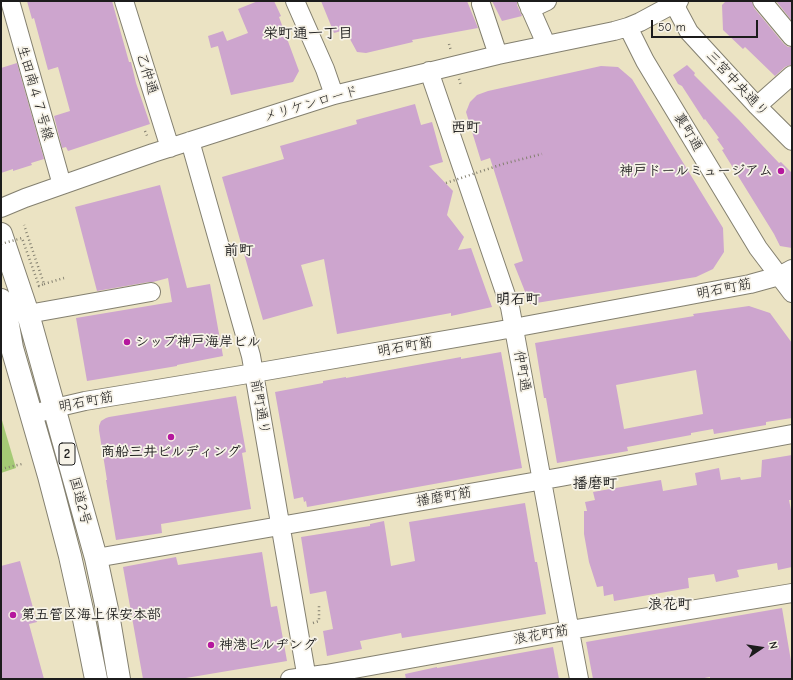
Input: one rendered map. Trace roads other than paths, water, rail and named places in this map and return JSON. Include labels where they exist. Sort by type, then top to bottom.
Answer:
[{"type":"highway","name":"国道2号","points":[[1,234],[28,314],[96,558],[108,614],[119,679]]},
{"type":"highway","name":"国道2号","points":[[1,300],[7,319],[12,348],[49,476],[70,556],[96,679]]},
{"type":"street","name":"生田南４７号線","points":[[10,1],[62,185]]},
{"type":"street","name":"乙仲通","points":[[124,1],[170,148]]},
{"type":"street","points":[[295,1],[325,69],[334,96]]},
{"type":"street","points":[[546,44],[528,5],[547,1]]},
{"type":"street","points":[[762,1],[792,37]]},
{"type":"street","name":"メリケンロード","points":[[1,208],[62,185],[190,141],[334,96],[498,55],[614,31],[640,22],[677,2]]},
{"type":"street","name":"三宮中央通り","points":[[677,2],[689,32],[757,106],[792,141]]},
{"type":"street","points":[[481,4],[498,55]]},
{"type":"street","name":"裏町通","points":[[628,27],[649,68],[758,248],[785,273],[792,293]]},
{"type":"street","name":"仲町通","points":[[429,72],[510,307],[579,679]]},
{"type":"street","points":[[757,106],[792,75]]},
{"type":"street","name":"前町通り","points":[[190,141],[251,356],[258,389],[280,526],[301,678]]},
{"type":"street","name":"明石町筋","points":[[31,415],[85,401],[254,373],[750,284],[785,273]]},
{"type":"street","points":[[28,314],[151,292]]},
{"type":"street","name":"播磨町筋","points":[[96,558],[542,480],[792,434]]},
{"type":"street","name":"浪花町筋","points":[[301,678],[570,630],[792,593]]},
{"type":"place","name":"神戸ドールミュージアム","points":[[781,171]]},
{"type":"place","name":"シップ神戸海岸ビル","points":[[127,342]]},
{"type":"place","name":"商船三井ビルディング","points":[[171,437]]},
{"type":"place","name":"第五管区海上保安本部","points":[[13,615]]},
{"type":"place","name":"神港ビルヂング","points":[[211,645]]},
{"type":"district","name":"栄町通一丁目","points":[[308,34]]},
{"type":"district","name":"西町","points":[[466,128]]},
{"type":"district","name":"前町","points":[[239,251]]},
{"type":"district","name":"明石町","points":[[518,300]]},
{"type":"district","name":"播磨町","points":[[595,484]]},
{"type":"district","name":"浪花町","points":[[670,605]]}]
